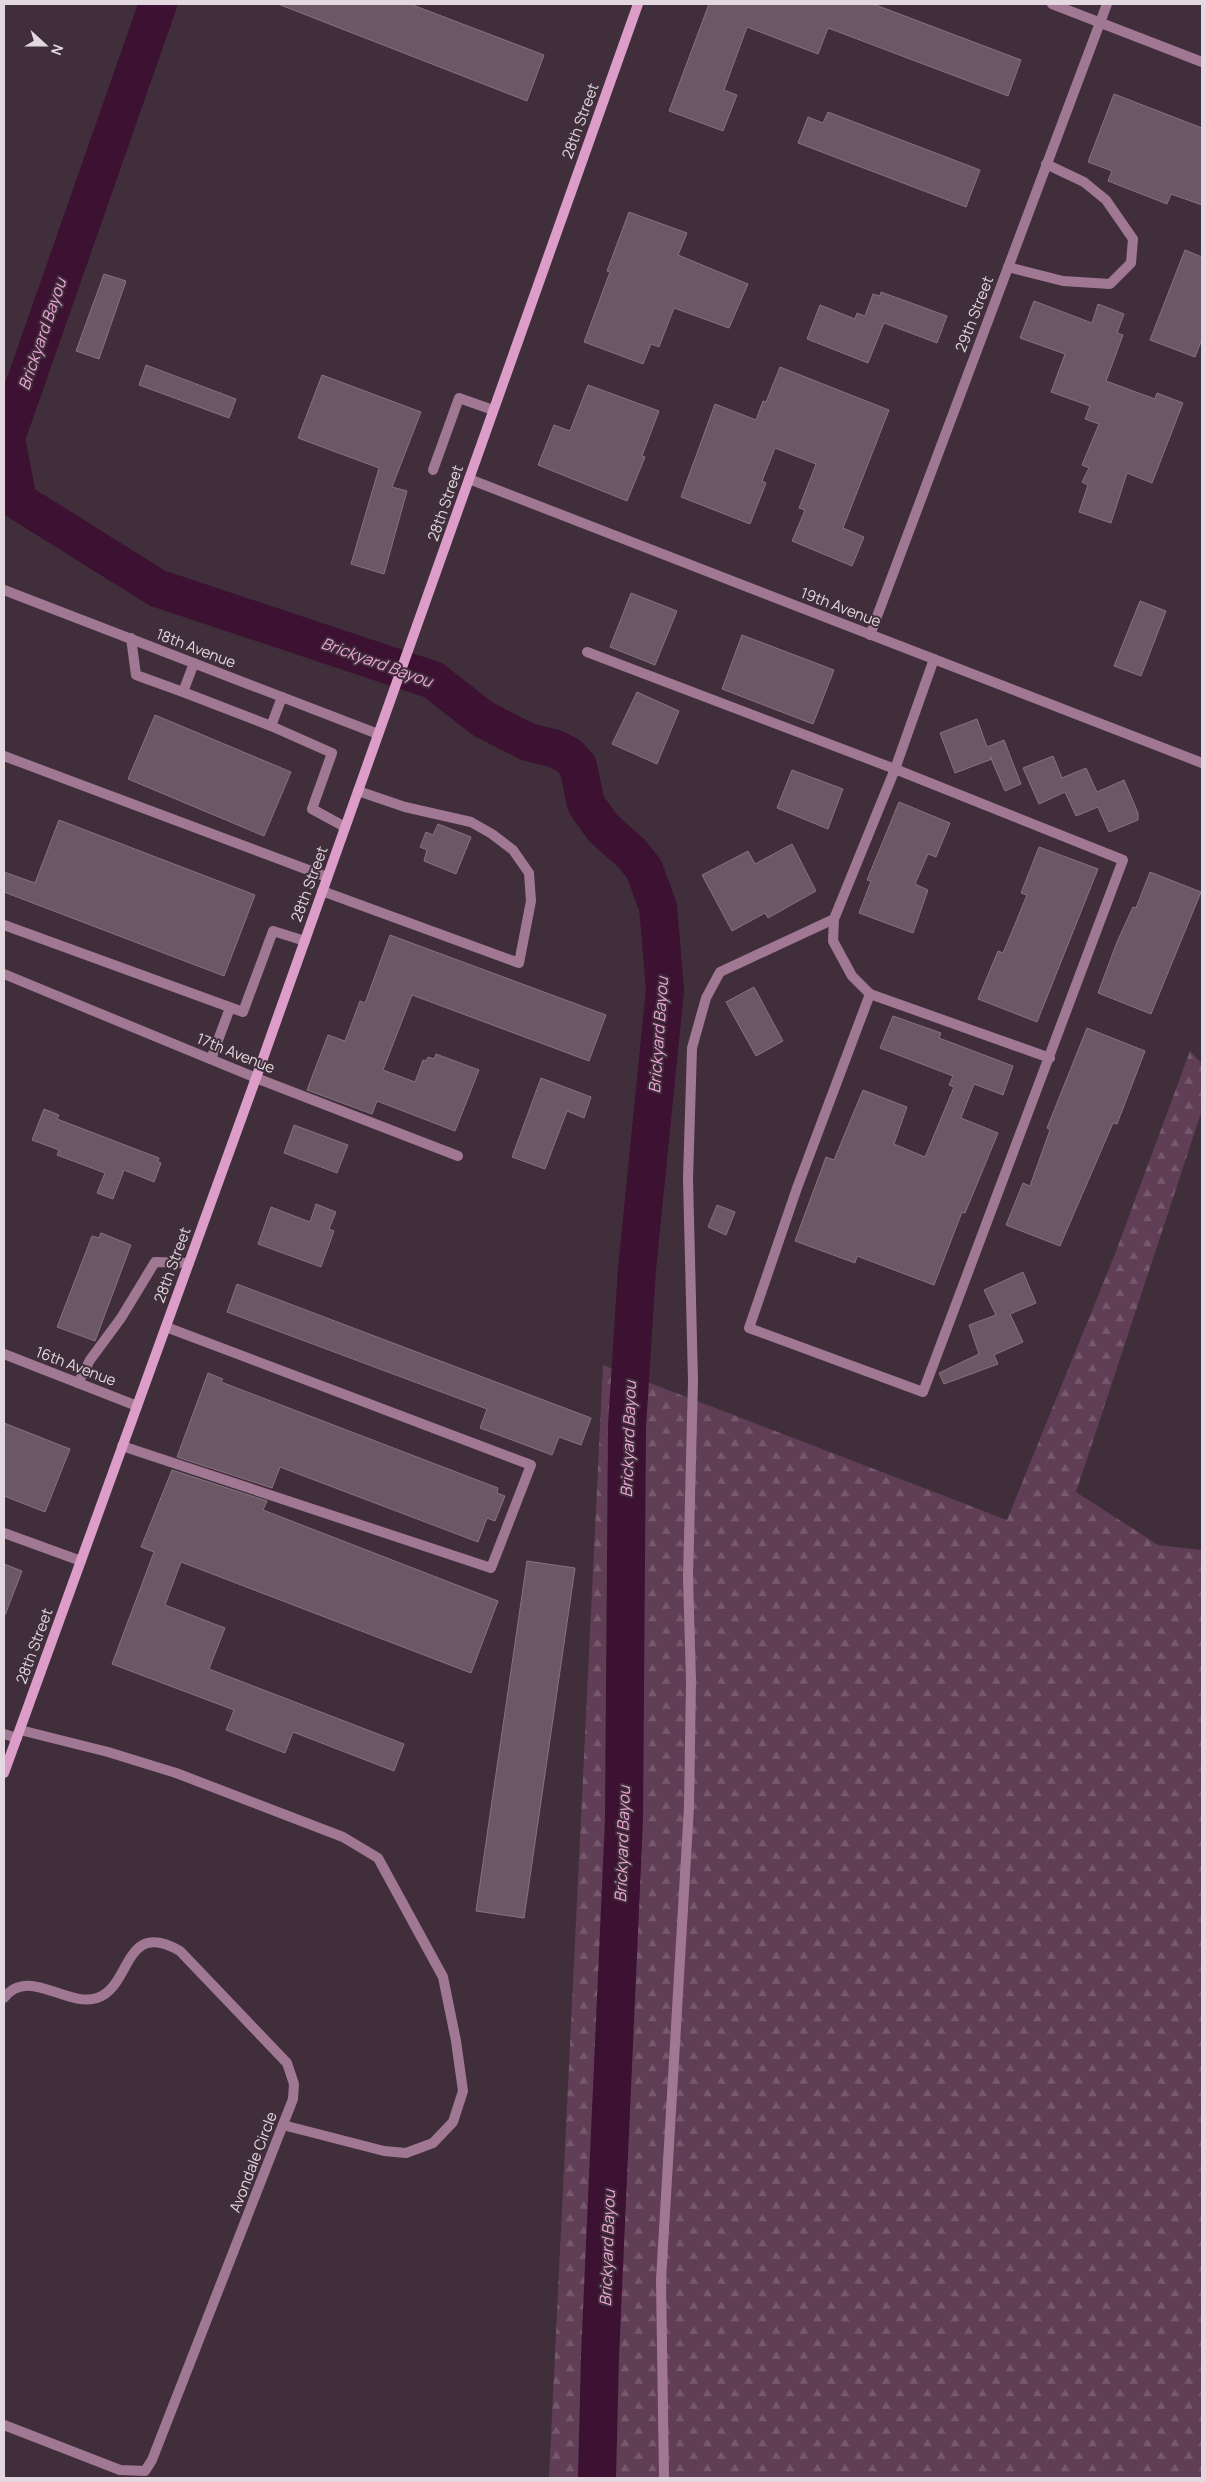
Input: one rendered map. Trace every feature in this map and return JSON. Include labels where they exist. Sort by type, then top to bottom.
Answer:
[{"type":"main road","name":"28th Street","points":[[4,1773],[256,1078],[638,4]]},
{"type":"street","points":[[1052,4],[1202,62]]},
{"type":"street","name":"29th Street","points":[[870,635],[1107,4]]},
{"type":"street","points":[[1008,267],[1063,281],[1110,284],[1131,263],[1133,239],[1106,200],[1084,182],[1046,164]]},
{"type":"street","points":[[433,470],[459,398],[493,410]]},
{"type":"street","name":"19th Avenue","points":[[469,479],[1202,763]]},
{"type":"street","name":"18th Avenue","points":[[4,590],[378,734]]},
{"type":"street","points":[[131,638],[136,675],[271,726],[332,753],[312,809],[345,827]]},
{"type":"street","points":[[587,652],[896,769],[1123,860],[923,1392],[749,1328],[797,1188],[870,994]]},
{"type":"street","points":[[934,659],[896,769],[834,919],[833,941],[852,976],[870,994],[1050,1058]]},
{"type":"street","points":[[182,692],[194,663]]},
{"type":"street","points":[[271,726],[282,697]]},
{"type":"street","points":[[4,756],[327,877]]},
{"type":"street","points":[[322,892],[519,963],[531,901],[529,873],[513,850],[492,834],[471,822],[405,807],[358,791]]},
{"type":"street","points":[[664,2478],[661,2280],[689,1807],[691,1681],[688,1577],[693,1381],[688,1178],[692,1048],[706,998],[720,972],[834,919]]},
{"type":"street","points":[[4,925],[243,1012],[273,931],[305,941]]},
{"type":"street","name":"17th Avenue","points":[[4,974],[256,1078],[458,1156]]},
{"type":"street","points":[[211,1059],[230,1008]]},
{"type":"street","points":[[78,1383],[90,1360],[121,1318],[155,1262],[189,1263]]},
{"type":"street","points":[[122,1446],[491,1568],[531,1464],[166,1327]]},
{"type":"street","name":"16th Avenue","points":[[4,1354],[137,1406]]},
{"type":"street","points":[[4,1532],[81,1561]]},
{"type":"street","points":[[4,1734],[18,1734],[108,1752],[176,1773],[343,1837],[378,1858],[442,1977],[456,2041],[463,2091],[453,2122],[433,2143],[406,2153],[384,2151],[283,2125]]},
{"type":"street","name":"Avondale Circle","points":[[4,1998],[14,1988],[27,1986],[71,1997],[98,1998],[110,1990],[134,1951],[145,1944],[158,1942],[169,1945],[180,1951],[287,2063],[294,2084],[293,2099],[186,2378],[152,2460],[145,2471],[120,2470],[4,2424]]},
{"type":"green space","points":[[1190,1051],[1202,1064],[1202,1110],[1076,1492],[1158,1545],[1202,1550],[1202,2478],[549,2478],[603,1365],[1007,1520],[1115,1254]]},
{"type":"building","points":[[278,4],[410,4],[544,55],[527,101]]},
{"type":"building","points":[[709,4],[873,4],[1021,60],[1008,96],[828,28],[818,54],[747,27],[724,90],[737,95],[723,131],[669,111]]},
{"type":"building","points":[[1114,94],[1202,128],[1202,205],[1171,194],[1167,204],[1108,181],[1112,171],[1088,162]]},
{"type":"building","points":[[828,112],[980,170],[966,207],[798,143],[808,117],[823,123]]},
{"type":"building","points":[[629,212],[687,233],[678,255],[748,284],[729,328],[674,308],[659,347],[651,344],[643,364],[584,342],[610,272],[607,271]]},
{"type":"building","points":[[1185,250],[1202,257],[1202,339],[1195,357],[1150,340]]},
{"type":"building","points":[[104,274],[126,281],[99,359],[76,351]]},
{"type":"building","points":[[881,292],[947,316],[937,343],[884,323],[868,363],[807,339],[820,305],[855,319],[857,313],[865,316],[873,294],[880,296]]},
{"type":"building","points":[[1034,301],[1092,323],[1098,304],[1124,314],[1117,333],[1123,335],[1106,381],[1155,399],[1157,393],[1183,403],[1152,483],[1127,473],[1111,523],[1079,512],[1088,485],[1082,482],[1089,468],[1082,465],[1099,424],[1085,419],[1090,406],[1051,392],[1065,354],[1020,338]]},
{"type":"building","points":[[146,365],[236,399],[229,418],[139,385]]},
{"type":"building","points":[[780,367],[889,410],[843,528],[864,537],[852,566],[792,541],[805,510],[799,508],[816,464],[775,448],[762,481],[766,483],[750,524],[681,497],[715,404],[756,420],[763,401],[766,402]]},
{"type":"building","points":[[322,375],[421,412],[392,487],[407,491],[384,574],[351,564],[379,468],[298,438]]},
{"type":"building","points":[[588,385],[659,411],[642,456],[645,457],[627,501],[538,465],[554,425],[570,431]]},
{"type":"building","points":[[631,593],[677,611],[655,665],[610,647]]},
{"type":"building","points":[[1140,601],[1166,611],[1141,676],[1114,666]]},
{"type":"building","points":[[742,635],[834,670],[813,724],[722,689]]},
{"type":"building","points":[[637,692],[679,711],[657,764],[612,744]]},
{"type":"building","points":[[155,715],[291,772],[264,836],[128,779]]},
{"type":"building","points":[[977,719],[987,747],[1004,740],[1021,784],[1005,791],[991,759],[955,773],[940,733]]},
{"type":"building","points":[[1053,756],[1062,778],[1086,768],[1097,792],[1124,780],[1138,813],[1138,820],[1109,832],[1098,807],[1076,816],[1065,792],[1039,804],[1023,768]]},
{"type":"building","points":[[792,770],[843,789],[828,829],[777,808]]},
{"type":"building","points":[[899,802],[950,823],[936,857],[928,854],[915,884],[928,890],[913,933],[859,913],[871,881],[867,880]]},
{"type":"building","points":[[59,820],[255,895],[224,976],[4,892],[4,872],[35,883]]},
{"type":"building","points":[[438,824],[471,837],[456,874],[424,861],[427,850],[420,847],[426,832],[433,835]]},
{"type":"building","points":[[792,844],[816,891],[768,918],[765,913],[732,931],[702,875],[748,851],[755,864]]},
{"type":"building","points":[[1039,847],[1098,869],[1037,1022],[978,999],[998,951],[1003,953],[1027,895],[1021,893]]},
{"type":"building","points":[[1150,872],[1201,892],[1151,1014],[1098,993],[1117,942],[1133,907],[1136,908]]},
{"type":"building","points":[[390,935],[606,1015],[589,1061],[412,995],[383,1070],[415,1082],[423,1060],[426,1061],[428,1057],[434,1059],[436,1054],[479,1070],[455,1131],[377,1101],[372,1114],[307,1090],[328,1035],[345,1041],[360,1001],[365,1003]]},
{"type":"building","points":[[754,987],[783,1041],[756,1056],[726,1002]]},
{"type":"building","points":[[893,1016],[941,1033],[939,1038],[1013,1066],[1003,1095],[974,1084],[961,1118],[998,1133],[965,1213],[962,1212],[934,1285],[857,1256],[855,1263],[795,1241],[826,1157],[834,1160],[863,1090],[907,1107],[894,1144],[925,1157],[954,1087],[949,1085],[953,1076],[880,1048]]},
{"type":"building","points":[[1087,1028],[1145,1051],[1117,1124],[1113,1123],[1060,1246],[1006,1225],[1023,1183],[1030,1186],[1050,1130],[1047,1128]]},
{"type":"building","points":[[541,1078],[591,1097],[584,1118],[567,1111],[545,1169],[512,1157]]},
{"type":"building","points":[[44,1109],[59,1115],[57,1119],[159,1158],[158,1162],[161,1163],[154,1182],[124,1170],[113,1199],[97,1193],[105,1173],[57,1155],[59,1150],[32,1140]]},
{"type":"building","points":[[294,1125],[348,1145],[337,1173],[284,1153]]},
{"type":"building","points":[[316,1204],[336,1212],[329,1229],[334,1231],[321,1267],[258,1244],[271,1207],[310,1222]]},
{"type":"building","points":[[717,1205],[735,1212],[726,1235],[708,1227]]},
{"type":"building","points":[[101,1233],[131,1245],[95,1341],[57,1327],[92,1236],[99,1238]]},
{"type":"building","points":[[1023,1272],[1036,1303],[1010,1314],[1023,1342],[994,1355],[998,1364],[944,1384],[939,1373],[979,1354],[969,1325],[996,1315],[984,1290]]},
{"type":"building","points":[[237,1284],[591,1418],[581,1445],[559,1437],[552,1455],[480,1428],[487,1409],[227,1312]]},
{"type":"building","points":[[208,1373],[223,1379],[221,1382],[498,1488],[497,1493],[505,1496],[495,1521],[487,1518],[478,1542],[280,1467],[272,1488],[177,1457]]},
{"type":"building","points":[[4,1423],[70,1449],[45,1512],[4,1496]]},
{"type":"building","points":[[172,1470],[267,1501],[263,1510],[498,1601],[471,1673],[181,1562],[165,1605],[225,1628],[209,1669],[404,1744],[394,1771],[293,1732],[285,1753],[226,1730],[234,1710],[112,1664],[154,1552],[141,1547]]},
{"type":"building","points":[[527,1561],[575,1568],[524,1918],[476,1911]]},
{"type":"building","points":[[4,1564],[22,1571],[5,1615],[4,1615]]},
{"type":"waterway","name":"Brickyard Bayou","points":[[158,4],[6,438],[18,501],[157,588],[433,680],[483,719],[528,742],[556,749],[569,756],[578,766],[586,804],[603,828],[632,854],[644,869],[658,907],[665,990],[637,1269],[627,1426],[624,1820],[600,2356],[597,2478]]}]
